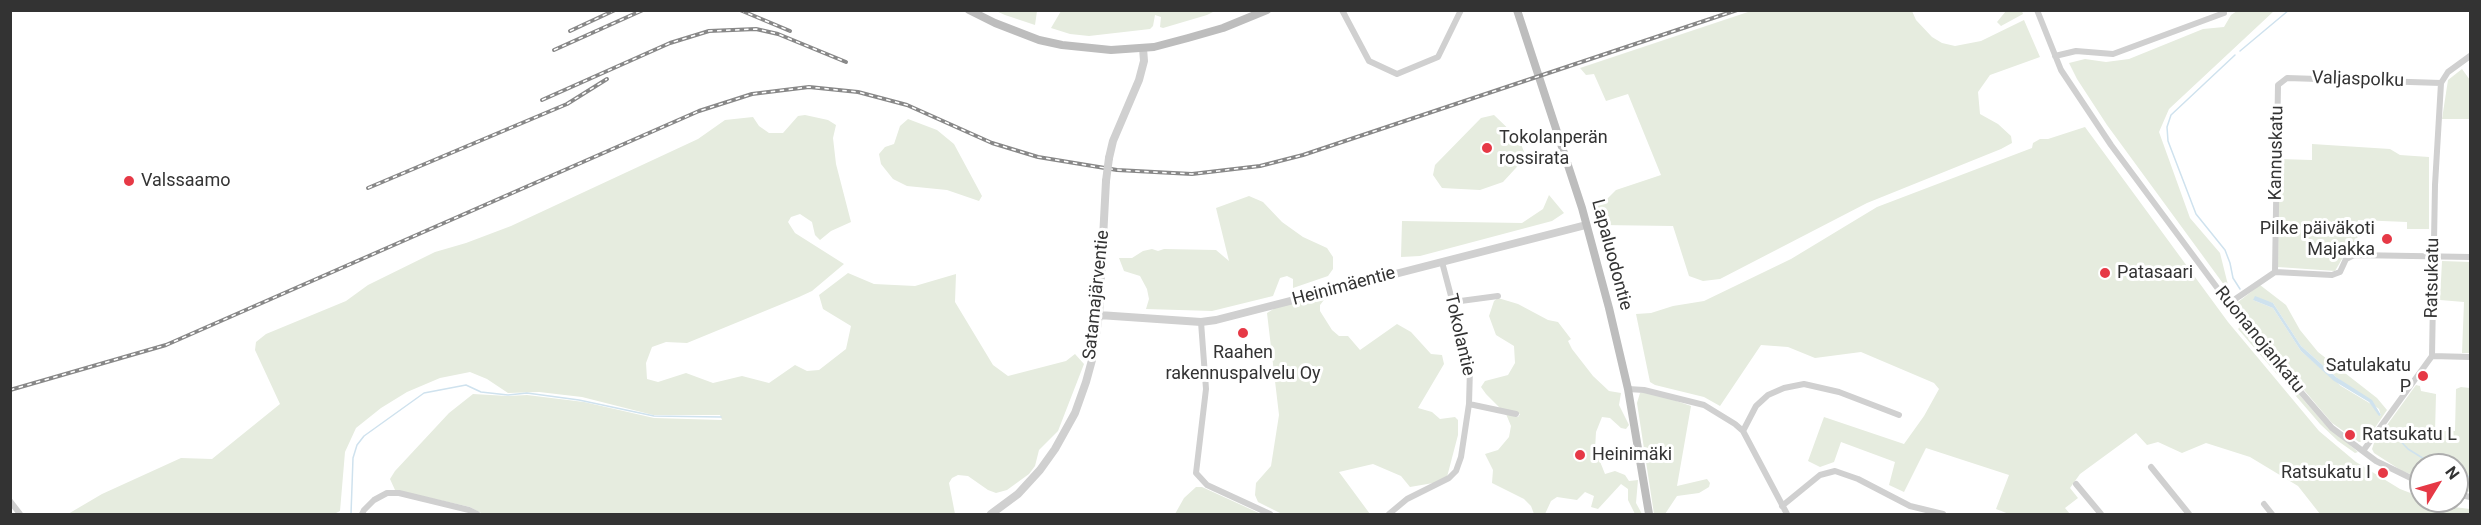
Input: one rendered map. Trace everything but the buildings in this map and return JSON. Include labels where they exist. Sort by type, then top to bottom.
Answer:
[{"type":"main road","points":[[969,10],[1021,34],[1062,45],[1111,50],[1143,48],[1223,28],[1267,10]]},
{"type":"main road","name":"Lapaluodontie","points":[[1517,10],[1586,225],[1628,389],[1649,514]]},
{"type":"street","points":[[1342,10],[1369,61],[1397,74],[1438,57],[1461,10]]},
{"type":"street","name":"Ruonanojankatu","points":[[2037,10],[2055,56],[2111,144],[2228,304],[2332,428],[2362,451],[2409,477]]},
{"type":"street","points":[[2055,56],[2076,51],[2113,54],[2224,13]]},
{"type":"street","name":"Satamajärventie","points":[[991,514],[1018,494],[1040,470],[1075,413],[1092,360],[1099,315],[1109,158],[1113,141],[1139,80],[1144,61],[1143,48]]},
{"type":"street","points":[[2441,83],[2442,78],[2448,72],[2470,56]]},
{"type":"street","name":"Valjaspolku","points":[[2278,85],[2287,78],[2441,83]]},
{"type":"street","name":"Ratsukatu","points":[[2432,356],[2435,164],[2441,83]]},
{"type":"street","name":"Kannuskatu","points":[[2275,272],[2278,85]]},
{"type":"street","name":"Heinimäentie","points":[[1099,315],[1201,322],[1216,320],[1586,225]]},
{"type":"street","points":[[2228,304],[2275,272],[2332,275],[2340,272],[2346,259],[2354,255],[2470,257]]},
{"type":"street","name":"Tokolantie","points":[[1389,514],[1403,501],[1440,484],[1453,475],[1461,457],[1469,404],[1469,363],[1442,262]]},
{"type":"street","points":[[1453,302],[1498,296]]},
{"type":"street","points":[[1201,322],[1206,390],[1196,473],[1207,485],[1270,514]]},
{"type":"street","points":[[2362,451],[2432,356],[2470,357]]},
{"type":"street","points":[[1743,431],[1756,406],[1768,395],[1784,388],[1804,384],[1839,392],[1899,415]]},
{"type":"street","points":[[1628,389],[1644,390],[1704,405],[1719,412],[1743,431],[1786,514]]},
{"type":"street","points":[[1469,404],[1516,414]]},
{"type":"street","points":[[2151,467],[2189,514]]},
{"type":"street","points":[[1782,506],[1821,475],[1835,471],[1858,479],[1910,506],[1943,514]]},
{"type":"street","points":[[2076,484],[2101,514]]},
{"type":"street","points":[[362,514],[374,500],[387,493],[399,493],[477,514]]},
{"type":"street","points":[[10,501],[20,514]]},
{"type":"street","points":[[2264,504],[2272,514]]},
{"type":"shaded area","points":[[1754,10],[1912,11],[1916,20],[1932,37],[1942,43],[1955,46],[1981,41],[2024,20],[2040,57],[1990,75],[1978,92],[1980,114],[1998,124],[2011,136],[2012,143],[1867,203],[1720,279],[1703,281],[1689,276],[1673,226],[1601,225],[1596,202],[1608,198],[1616,190],[1661,175],[1628,94],[1606,101],[1594,74],[1586,75],[1580,68]]},
{"type":"shaded area","points":[[996,11],[1037,11],[1035,25],[1005,15]]},
{"type":"shaded area","points":[[1061,11],[1215,11],[1163,28],[1160,27],[1161,17],[1155,15],[1153,26],[1150,29],[1089,36],[1070,34],[1051,28]]},
{"type":"shaded area","points":[[2006,11],[2022,11],[2023,14],[2001,26],[1997,22]]},
{"type":"shaded area","points":[[2237,11],[2274,11],[2169,109],[2159,132],[2190,218],[2220,253],[2230,293],[2107,125],[2069,63],[2085,59],[2106,62],[2129,59],[2203,29],[2224,27],[2231,15]]},
{"type":"shaded area","points":[[2462,69],[2470,80],[2470,119],[2442,119],[2448,80]]},
{"type":"shaded area","points":[[805,115],[828,120],[836,125],[833,138],[836,164],[851,222],[831,231],[820,240],[815,235],[812,222],[800,214],[791,217],[788,222],[795,233],[844,264],[812,291],[799,297],[687,343],[666,342],[652,347],[646,363],[647,379],[658,382],[686,373],[713,383],[742,376],[769,383],[795,365],[807,371],[819,370],[846,349],[851,326],[823,309],[819,295],[848,273],[874,284],[915,286],[956,274],[955,302],[993,365],[1008,376],[1066,361],[1075,354],[1084,364],[1058,431],[1039,450],[1035,466],[1029,474],[1007,490],[996,493],[968,476],[958,475],[949,483],[955,514],[483,514],[470,507],[395,490],[390,479],[395,471],[449,413],[473,394],[527,395],[584,402],[654,418],[722,420],[720,415],[653,415],[582,397],[539,392],[508,393],[487,379],[470,372],[440,378],[407,392],[381,408],[356,428],[345,452],[340,511],[334,514],[68,514],[102,494],[181,458],[212,459],[280,404],[255,350],[256,342],[266,334],[346,301],[368,285],[435,252],[511,226],[698,139],[725,120],[753,117],[759,126],[769,133],[783,133],[798,116]]},
{"type":"shaded area","name":"Tokolanperän rossirata","points":[[1494,115],[1519,139],[1526,157],[1503,182],[1480,190],[1442,188],[1433,175],[1435,165],[1481,118]]},
{"type":"shaded area","points":[[908,119],[937,130],[954,144],[982,196],[979,201],[947,190],[907,186],[893,179],[881,164],[879,154],[885,147],[894,144],[900,126]]},
{"type":"shaded area","points":[[2085,127],[2228,322],[2319,431],[2356,462],[2409,492],[2409,513],[2469,513],[2469,509],[2470,514],[2320,514],[2298,486],[2250,457],[2206,443],[2182,453],[2158,442],[2147,445],[2136,433],[2080,474],[2070,488],[2078,498],[2065,508],[2070,514],[2009,514],[1996,509],[2009,475],[1926,448],[1904,492],[1889,485],[1895,462],[1841,442],[1834,462],[1820,467],[1808,461],[1824,417],[1904,444],[1924,416],[1939,389],[1934,383],[1861,352],[1815,358],[1788,347],[1761,345],[1720,406],[1704,397],[1650,382],[1636,314],[1651,313],[1673,306],[1704,301],[1791,259],[1877,207],[2032,148],[2033,143],[2040,139],[2048,139]]},
{"type":"shaded area","points":[[2312,144],[2390,149],[2400,155],[2429,157],[2429,229],[2407,229],[2407,222],[2358,220],[2357,253],[2352,252],[2342,259],[2335,271],[2278,267],[2279,159],[2312,160]]},
{"type":"shaded area","points":[[1549,195],[1564,213],[1552,221],[1420,256],[1401,257],[1402,221],[1522,223],[1543,209]]},
{"type":"shaded area","points":[[1249,196],[1263,202],[1282,222],[1303,237],[1327,248],[1333,257],[1333,269],[1328,276],[1293,288],[1293,279],[1287,276],[1280,278],[1273,296],[1212,311],[1146,309],[1149,299],[1147,289],[1140,276],[1124,271],[1119,258],[1132,258],[1143,251],[1152,249],[1158,251],[1164,249],[1216,250],[1229,261],[1216,208]]},
{"type":"shaded area","points":[[2442,261],[2470,262],[2470,353],[2462,353],[2464,302],[2440,300]]},
{"type":"shaded area","points":[[2260,285],[2286,305],[2300,330],[2318,352],[2377,398],[2387,410],[2366,441],[2359,442],[2332,423],[2237,311],[2238,302]],"holes":[[[2253,300],[2273,303],[2301,346],[2336,377],[2379,409],[2381,416],[2371,404],[2341,386],[2301,351],[2273,308]]]},
{"type":"shaded area","points":[[1338,293],[1324,300],[1320,305],[1320,311],[1332,330],[1339,336],[1348,336],[1360,350],[1397,324],[1411,332],[1431,354],[1442,355],[1444,364],[1418,408],[1432,412],[1440,419],[1455,417],[1458,420],[1458,435],[1447,477],[1439,482],[1410,487],[1401,476],[1373,464],[1339,472],[1370,514],[1282,514],[1258,502],[1255,495],[1256,483],[1271,466],[1279,415],[1267,313],[1280,305]]},
{"type":"shaded area","points":[[1498,298],[1518,304],[1548,320],[1558,322],[1571,339],[1568,341],[1572,349],[1593,376],[1609,391],[1621,393],[1619,405],[1629,425],[1626,429],[1621,428],[1610,418],[1602,417],[1596,432],[1595,449],[1605,474],[1615,471],[1625,475],[1629,481],[1638,480],[1636,503],[1642,514],[1635,514],[1628,500],[1628,489],[1621,484],[1598,509],[1591,507],[1594,496],[1585,492],[1577,500],[1557,497],[1551,501],[1545,514],[1534,514],[1531,506],[1524,499],[1492,483],[1493,470],[1485,454],[1498,450],[1509,437],[1511,426],[1506,414],[1518,417],[1520,414],[1501,409],[1481,387],[1485,381],[1508,375],[1515,363],[1514,346],[1496,335],[1489,316],[1494,301]]},
{"type":"shaded area","points":[[2240,327],[2323,422],[2358,452],[2355,453],[2338,441],[2320,424],[2238,329]]},
{"type":"shaded area","points":[[2416,385],[2420,386],[2421,391],[2436,394],[2435,433],[2455,431],[2456,389],[2470,388],[2470,492],[2469,453],[2409,453],[2409,474],[2374,453],[2372,449]]},
{"type":"shaded area","points":[[1640,393],[1653,393],[1691,406],[1677,486],[1707,479],[1710,483],[1709,487],[1699,493],[1677,496],[1665,514],[1654,514],[1637,403]]},
{"type":"shaded area","points":[[1196,487],[1202,487],[1261,514],[1175,514],[1184,498]]},
{"type":"water","points":[[2255,296],[2273,303],[2301,346],[2336,377],[2372,400],[2381,415],[2379,416],[2369,402],[2334,381],[2301,351],[2273,308],[2253,300]]},
{"type":"waterway","points":[[2240,51],[2289,10]]},
{"type":"waterway","points":[[2235,55],[2171,115],[2167,127],[2168,141],[2196,214],[2225,250],[2233,278],[2240,289]]},
{"type":"waterway","points":[[351,514],[353,458],[357,445],[364,436],[424,393],[466,385],[481,392],[508,395],[527,393],[579,400],[654,416],[721,417]]},
{"type":"waterway","points":[[2389,429],[2414,453]]},
{"type":"railway","points":[[570,31],[615,10]]},
{"type":"railway","points":[[554,50],[643,10]]},
{"type":"railway","points":[[740,10],[790,31]]},
{"type":"railway","points":[[10,390],[166,345],[699,111],[752,94],[809,87],[858,92],[907,105],[992,143],[1038,157],[1117,170],[1192,174],[1260,166],[1303,155],[1737,10]]},
{"type":"railway","points":[[542,100],[670,43],[709,31],[756,29],[778,34],[846,62]]},
{"type":"railway","points":[[368,188],[567,104],[607,79]]},
{"type":"place","name":"Tokolanperän rossirata","points":[[1487,148]]},
{"type":"place","name":"Valssaamo","points":[[129,181]]},
{"type":"place","name":"Pilke päiväkoti Majakka","points":[[2387,239]]},
{"type":"place","name":"Patasaari","points":[[2105,273]]},
{"type":"place","name":"Raahen rakennuspalvelu Oy","points":[[1243,333]]},
{"type":"place","name":"Satulakatu P","points":[[2423,376]]},
{"type":"place","name":"Ratsukatu L","points":[[2350,435]]},
{"type":"place","name":"Heinimäki","points":[[1580,455]]},
{"type":"place","name":"Ratsukatu I","points":[[2383,473]]}]
